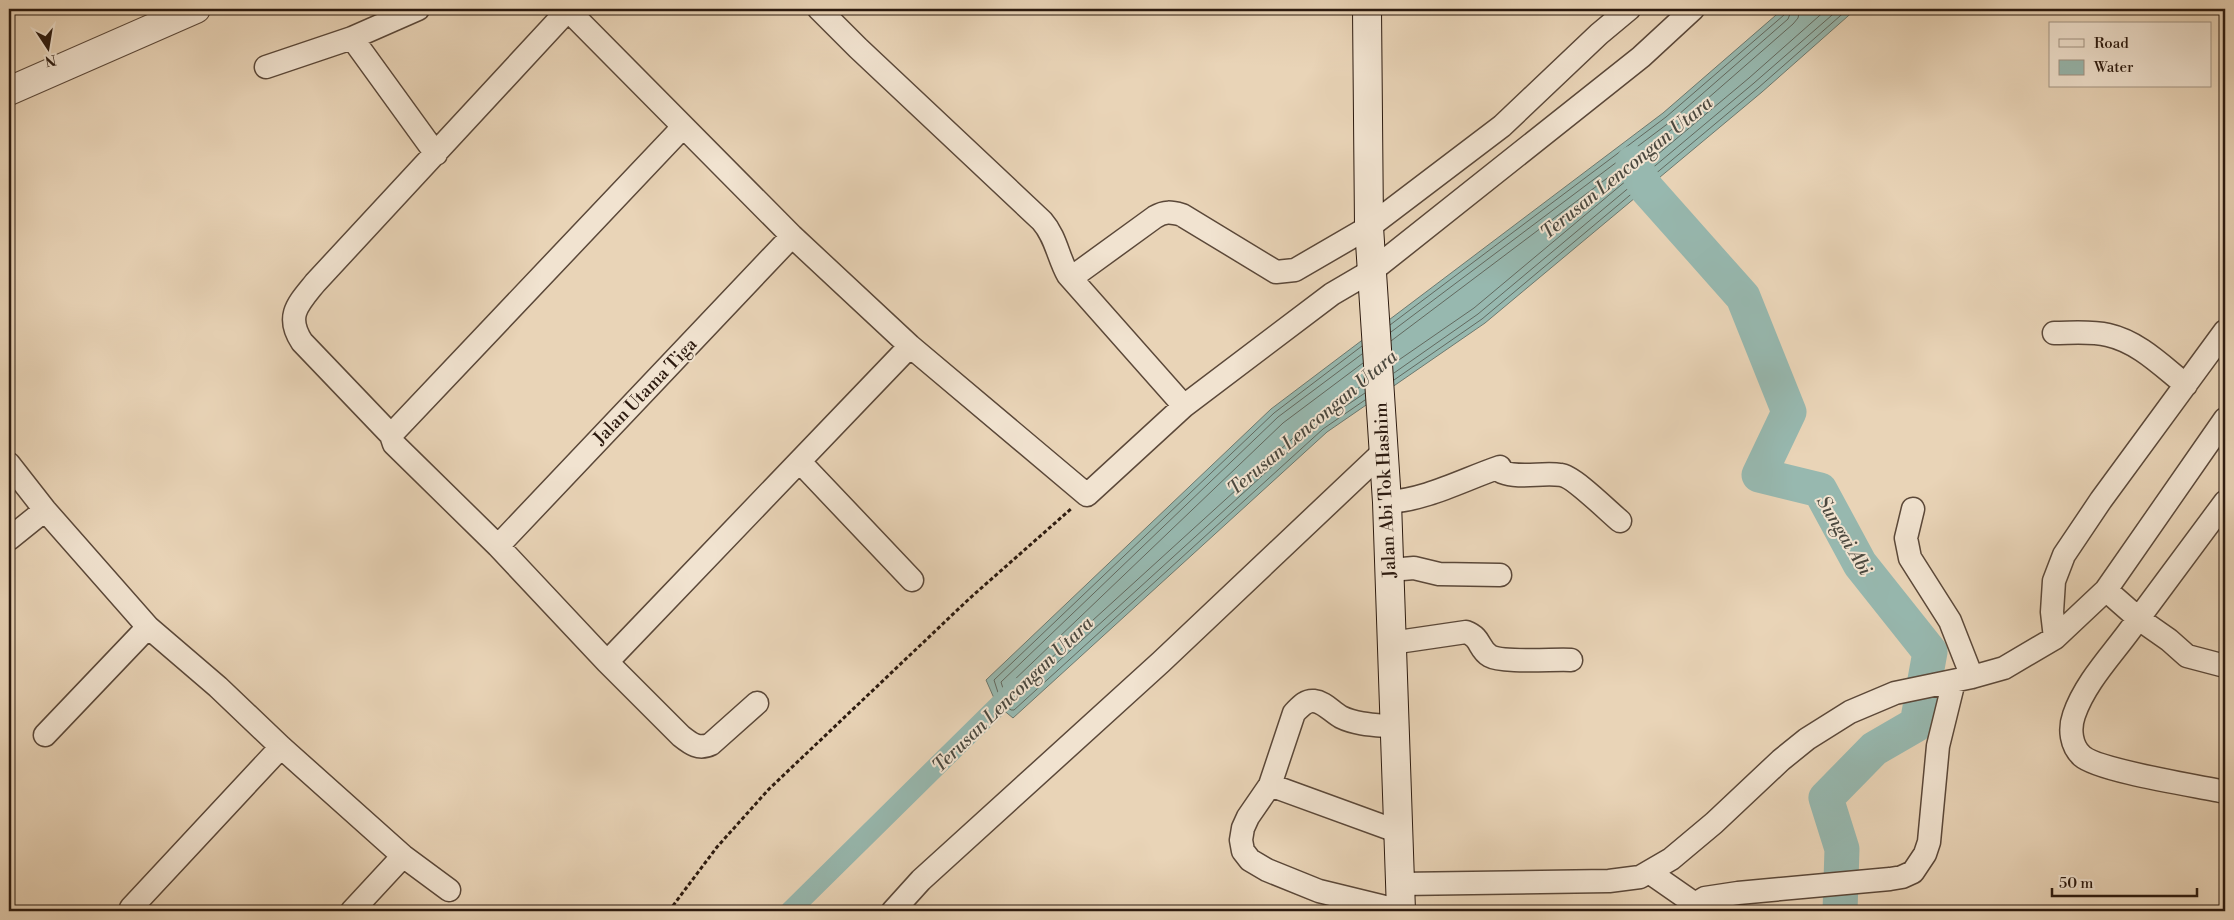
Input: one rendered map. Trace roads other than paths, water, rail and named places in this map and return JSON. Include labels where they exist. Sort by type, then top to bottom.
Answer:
[{"type":"main road","points":[[9,91],[196,9]]},
{"type":"main road","name":"Jalan Abi Tok Hashim","points":[[1366,9],[1369,227],[1390,570],[1401,911]]},
{"type":"street","points":[[266,67],[352,38],[418,9]]},
{"type":"street","points":[[819,9],[865,55],[1042,221],[1054,238],[1063,266],[1071,278],[1184,406]]},
{"type":"street","points":[[1071,278],[1162,213],[1170,212],[1182,215],[1276,272],[1295,270],[1369,227],[1502,126],[1599,34],[1629,9]]},
{"type":"street","points":[[757,703],[719,738],[705,747],[700,747],[681,736],[607,662],[498,546],[394,444],[391,435],[302,342],[293,324],[294,316],[302,300],[315,283],[568,10],[792,236],[910,346],[1087,495],[1184,406],[1332,294],[1373,282],[1641,57],[1693,9]]},
{"type":"street","points":[[352,38],[436,154]]},
{"type":"street","points":[[391,435],[683,127]]},
{"type":"street","name":"Jalan Utama Tiga","points":[[498,546],[792,236]]},
{"type":"street","points":[[2054,638],[2053,588],[2057,569],[2064,555],[2101,500],[2225,331]]},
{"type":"street","points":[[2054,334],[2108,334],[2144,351],[2186,385]]},
{"type":"street","points":[[607,662],[910,346]]},
{"type":"street","points":[[1400,884],[1591,882],[1640,877],[1649,872],[1671,859],[1807,739],[1850,712],[1895,693],[2004,668],[2054,638],[2106,590],[2225,419]]},
{"type":"street","points":[[893,911],[921,880],[1154,668],[1383,452]]},
{"type":"street","points":[[800,462],[912,580]]},
{"type":"street","points":[[9,464],[45,510],[148,627],[218,687],[281,747],[403,856],[449,890]]},
{"type":"street","points":[[1386,502],[1407,501],[1422,497],[1500,467],[1502,472],[1509,475],[1545,474],[1566,476],[1620,521]]},
{"type":"street","points":[[2224,506],[2096,676],[2082,698],[2071,726],[2073,744],[2084,758],[2094,763],[2225,792]]},
{"type":"street","points":[[1649,872],[1694,908],[1705,898],[1738,892],[1902,877],[1913,872],[1925,854],[1929,842],[1938,746],[1954,681],[1950,621],[1910,558],[1906,538],[1913,509]]},
{"type":"street","points":[[9,539],[45,510]]},
{"type":"street","points":[[1390,570],[1414,568],[1438,574],[1500,575]]},
{"type":"street","points":[[2106,590],[2139,619],[2170,640],[2187,656],[2225,666]]},
{"type":"street","points":[[45,735],[148,627]]},
{"type":"street","points":[[1391,644],[1466,632],[1474,635],[1484,651],[1495,658],[1572,660]]},
{"type":"street","points":[[1396,727],[1357,722],[1342,717],[1320,703],[1307,702],[1294,713],[1270,785],[1248,816],[1241,840],[1243,851],[1250,860],[1267,870],[1319,891],[1401,911]]},
{"type":"street","points":[[131,908],[281,747]]},
{"type":"street","points":[[1270,785],[1399,832]]},
{"type":"street","points":[[352,911],[403,856]]},
{"type":"water","points":[[1783,9],[1856,9],[1762,92],[1485,323],[1327,432],[1013,718],[997,705],[986,680],[1271,409],[1663,113]]},
{"type":"waterway","name":"Sungai Abi","points":[[1633,163],[1647,189],[1743,297],[1789,412],[1759,475],[1820,490],[1860,564],[1930,652],[1917,724],[1874,749],[1826,798],[1842,849],[1840,911]]},
{"type":"waterway","name":"Terusan Lencongan Utara","points":[[790,911],[1016,688]]}]
